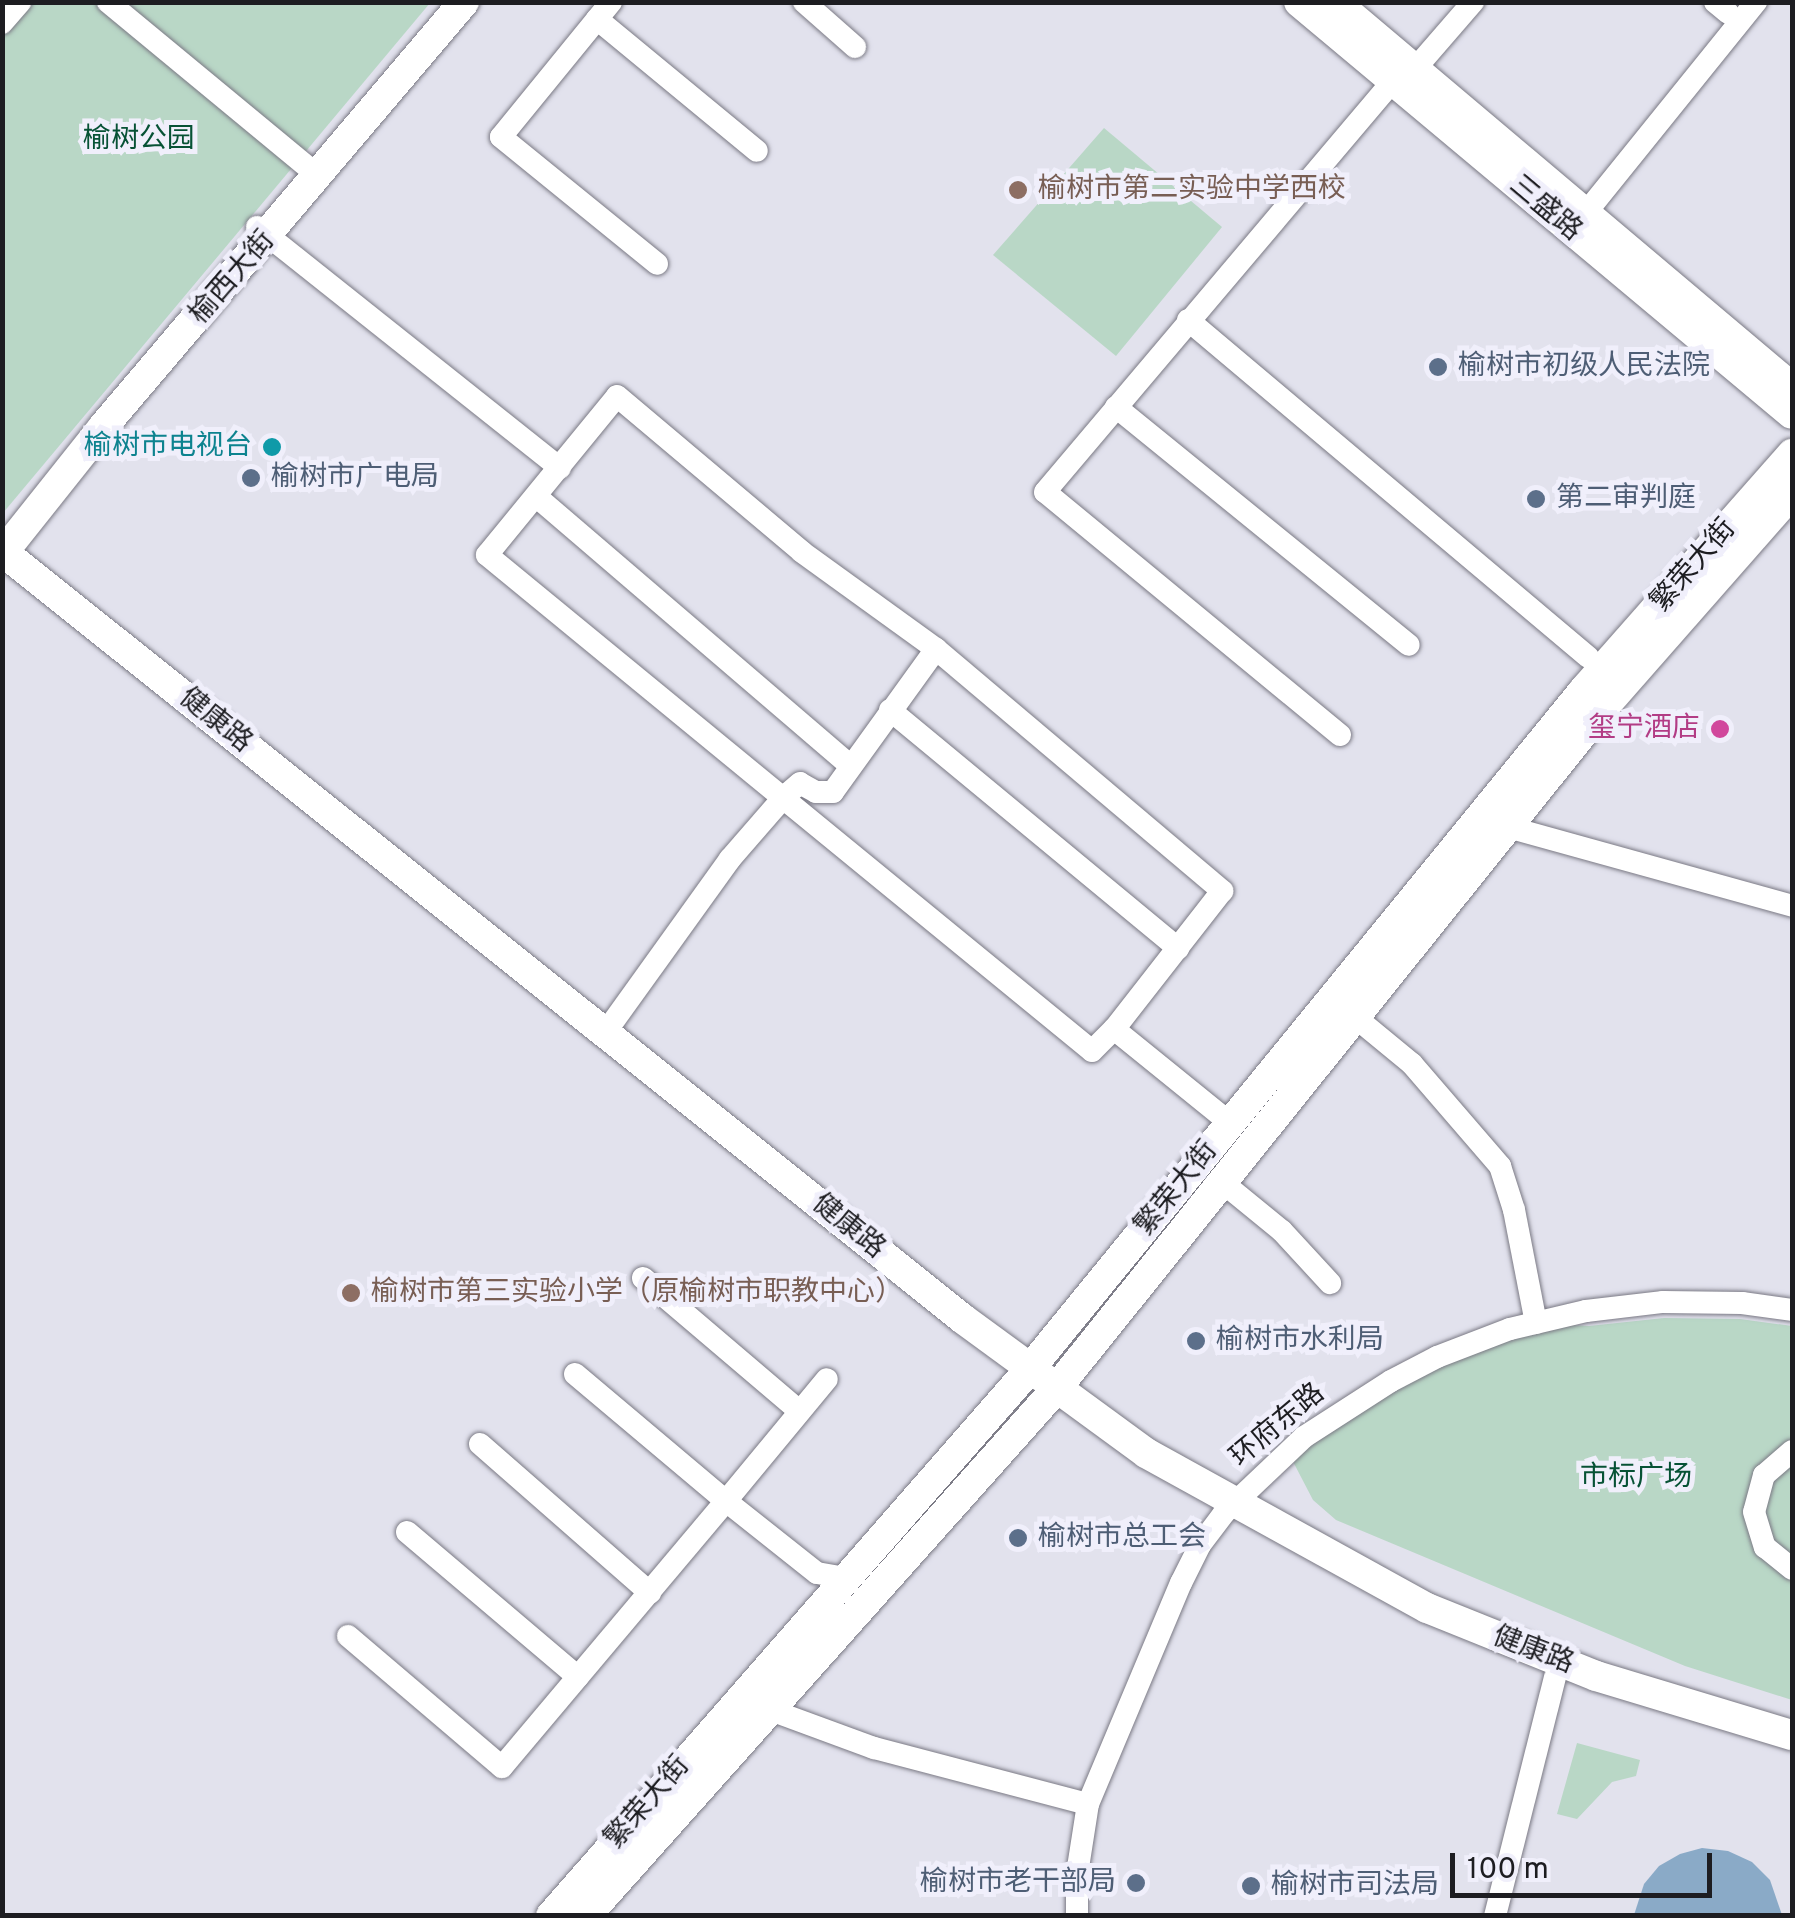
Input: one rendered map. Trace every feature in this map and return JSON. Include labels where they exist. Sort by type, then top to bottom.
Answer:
[{"type":"main road","name":"榆西大街","points":[[3,552],[263,232],[306,166],[443,2]]},
{"type":"main road","name":"榆西大街","points":[[2,532],[464,2]]},
{"type":"main road","name":"三盛路","points":[[1299,2],[1405,71]]},
{"type":"main road","name":"三盛路","points":[[1334,2],[1405,71],[1792,414]]},
{"type":"main road","name":"三盛路","points":[[1578,222],[1792,388]]},
{"type":"main road","name":"繁荣大街","points":[[551,1916],[1022,1378],[1584,690],[1792,454]]},
{"type":"main road","name":"繁荣大街","points":[[586,1916],[1048,1396],[1604,707],[1792,494]]},
{"type":"main road","name":"健康路","points":[[3,552],[605,1033],[1022,1378]]},
{"type":"main road","name":"健康路","points":[[2,569],[1048,1396],[1146,1452],[1230,1508],[1426,1620],[1555,1677],[1792,1752]]},
{"type":"main road","name":"健康路","points":[[1230,1508],[1427,1608],[1502,1640],[1596,1676],[1792,1735]]},
{"type":"street","points":[[2,23],[20,2]]},
{"type":"street","points":[[108,2],[306,166]]},
{"type":"street","points":[[804,2],[855,46]]},
{"type":"street","points":[[1340,735],[1044,492],[1405,71],[1474,2]]},
{"type":"street","points":[[1578,222],[1756,2]]},
{"type":"street","points":[[657,264],[501,137],[604,11],[757,151]]},
{"type":"street","points":[[263,232],[560,468]]},
{"type":"street","points":[[1188,320],[1588,657]]},
{"type":"street","points":[[618,396],[802,552],[936,650],[1222,891],[1114,1029],[1092,1051],[487,555],[560,468],[618,396]]},
{"type":"street","points":[[1116,406],[1409,645]]},
{"type":"street","points":[[537,497],[850,765]]},
{"type":"street","points":[[605,1033],[730,859],[800,783],[816,792],[833,792],[936,650]]},
{"type":"street","points":[[890,710],[1178,948]]},
{"type":"street","points":[[1508,827],[1792,906]]},
{"type":"street","points":[[1355,1017],[1412,1064],[1500,1166],[1514,1210],[1536,1323]]},
{"type":"street","points":[[1114,1029],[1230,1123]]},
{"type":"street","points":[[1222,1182],[1282,1231],[1330,1283]]},
{"type":"street","points":[[643,1278],[798,1410]]},
{"type":"street","name":"环府东路","points":[[1077,1916],[1077,1874],[1088,1804],[1180,1582],[1200,1545],[1230,1508],[1304,1437],[1368,1393],[1437,1356],[1536,1323],[1586,1311],[1663,1302],[1742,1303],[1792,1310]]},
{"type":"street","points":[[575,1374],[818,1574],[846,1578]]},
{"type":"street","points":[[348,1636],[502,1767],[827,1379]]},
{"type":"street","points":[[480,1444],[650,1593]]},
{"type":"street","points":[[1792,1451],[1764,1475],[1754,1512],[1765,1546],[1792,1568]]},
{"type":"street","points":[[407,1532],[578,1676]]},
{"type":"street","points":[[1495,1916],[1555,1677]]},
{"type":"street","points":[[768,1709],[874,1748],[1088,1804]]},
{"type":"green space","name":"榆树公园","points":[[3,3],[430,3],[3,513]]},
{"type":"green space","points":[[1104,128],[1222,227],[1116,356],[993,255]]},
{"type":"green space","name":"市标广场","points":[[1664,1318],[1740,1319],[1792,1326],[1792,1700],[1685,1666],[1336,1520],[1313,1500],[1288,1452],[1338,1413],[1536,1323],[1589,1326]]},
{"type":"green space","points":[[1577,1743],[1640,1760],[1636,1776],[1612,1782],[1577,1819],[1557,1814]]},
{"type":"water","points":[[1702,1848],[1728,1851],[1752,1862],[1770,1880],[1782,1915],[1634,1915],[1644,1884],[1659,1866]]},
{"type":"place","name":"榆树市第二实验中学西校","points":[[1018,190]]},
{"type":"place","name":"榆树市初级人民法院","points":[[1438,367]]},
{"type":"place","name":"榆树市电视台","points":[[272,447]]},
{"type":"place","name":"榆树市广电局","points":[[251,478]]},
{"type":"place","name":"第二审判庭","points":[[1536,499]]},
{"type":"place","name":"玺宁酒店","points":[[1720,729]]},
{"type":"place","name":"榆树市第三实验小学（原榆树市职教中心）","points":[[351,1293]]},
{"type":"place","name":"榆树市水利局","points":[[1196,1341]]},
{"type":"place","name":"榆树市总工会","points":[[1018,1538]]},
{"type":"place","name":"榆树市老干部局","points":[[1136,1883]]},
{"type":"place","name":"榆树市司法局","points":[[1251,1886]]}]
